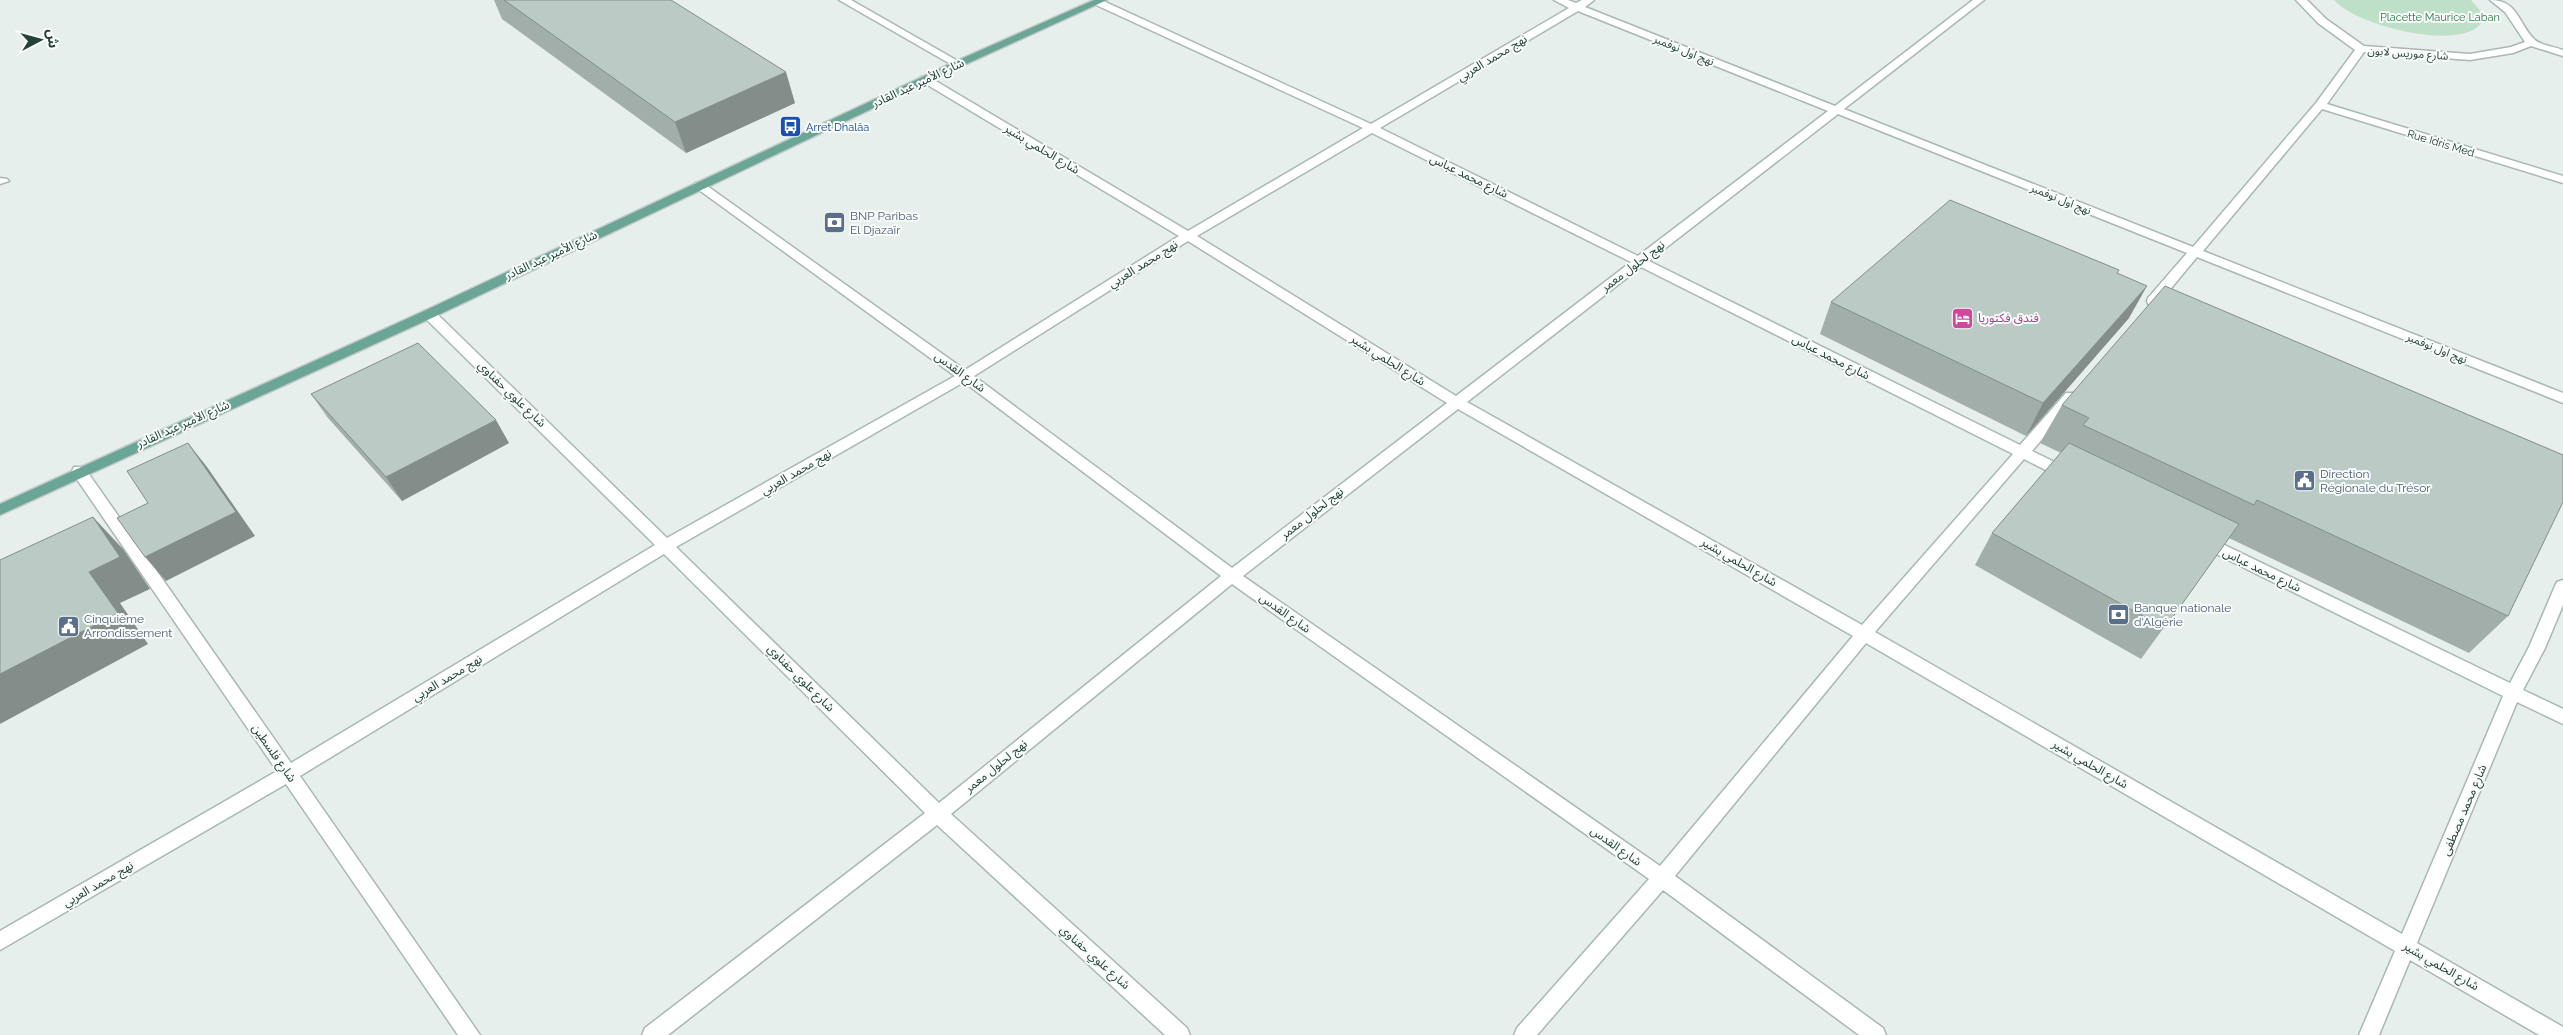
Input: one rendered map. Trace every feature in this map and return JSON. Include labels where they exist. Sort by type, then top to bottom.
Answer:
[{"type":"main road","name":"شارع الأمير عبد القادر","points":[[0,510],[79,472],[429,314],[958,64],[1100,1]]},
{"type":"street","points":[[844,0],[958,64]]},
{"type":"street","name":"نهج اول نوفمبر","points":[[1559,0],[1583,4],[1838,110],[2563,398]]},
{"type":"street","name":"نهج لحلول معمر","points":[[652,1035],[938,814],[1232,576],[1455,402],[1979,0]]},
{"type":"street","name":"شارع موريس لابون","points":[[2301,0],[2322,20],[2361,49],[2470,57],[2513,50],[2531,44]]},
{"type":"street","points":[[2495,0],[2509,10],[2531,44],[2563,53]]},
{"type":"street","name":"شارع محمد عباس","points":[[1100,1],[1373,128],[2085,483]]},
{"type":"street","name":"نهج محمد العربي","points":[[0,941],[288,774],[667,545],[965,376],[1188,236],[1583,4]]},
{"type":"street","points":[[2144,312],[2320,106],[2361,49]]},
{"type":"street","name":"شارع الحلمي بشير","points":[[926,79],[1188,236],[1455,402],[1864,634],[2558,1035]]},
{"type":"street","name":"Rue Idris Med","points":[[2320,106],[2563,180]]},
{"type":"street","name":"شارع القدس","points":[[700,185],[965,376],[1232,576],[1662,878],[1876,1035]]},
{"type":"street","name":"شارع علوي حفناوي","points":[[429,314],[667,545],[938,814],[1180,1035]]},
{"type":"street","points":[[1524,1035],[1662,878],[1864,634],[2080,386]]},
{"type":"street","name":"شارع فلسطين","points":[[79,472],[470,1035]]},
{"type":"street","name":"شارع محمد عباس","points":[[2192,536],[2563,717]]},
{"type":"street","name":"شارع محمد مصطفى","points":[[2369,1035],[2513,694],[2537,648],[2563,586]]},
{"type":"green space","name":"Placette Maurice Laban","points":[[2334,0],[2471,0],[2483,14],[2482,23],[2474,29],[2459,34],[2442,36],[2422,34],[2380,25],[2345,9]]},
{"type":"building","points":[[504,0],[671,0],[786,72],[675,122]]},
{"type":"building","name":"فندق فكتوريا","points":[[1950,200],[2119,270],[2117,273],[2147,286],[2043,403],[1831,302]]},
{"type":"building","name":"Direction Régionale du Trésor","points":[[2165,286],[2563,455],[2563,502],[2508,616],[2257,500],[2254,505],[2083,425],[2089,418],[2062,405]]},
{"type":"building","points":[[418,343],[496,420],[386,477],[311,394]]},
{"type":"building","points":[[188,443],[236,512],[145,557],[117,518],[148,503],[127,471]]},
{"type":"building","points":[[2069,443],[2239,524],[2165,628],[1992,533]]},
{"type":"building","points":[[93,517],[120,557],[89,572],[118,613],[0,674],[0,560]]},
{"type":"place","name":"Arret Dhalâa","points":[[790,127]]},
{"type":"place","name":"BNP Paribas El Djazaïr","points":[[834,223]]},
{"type":"place","name":"فندق فكتوريا","points":[[1962,318]]},
{"type":"place","name":"Direction Régionale du Trésor","points":[[2304,481]]},
{"type":"place","name":"Banque nationale d'Algérie","points":[[2118,615]]},
{"type":"place","name":"Cinquième Arrondissement","points":[[68,626]]}]
